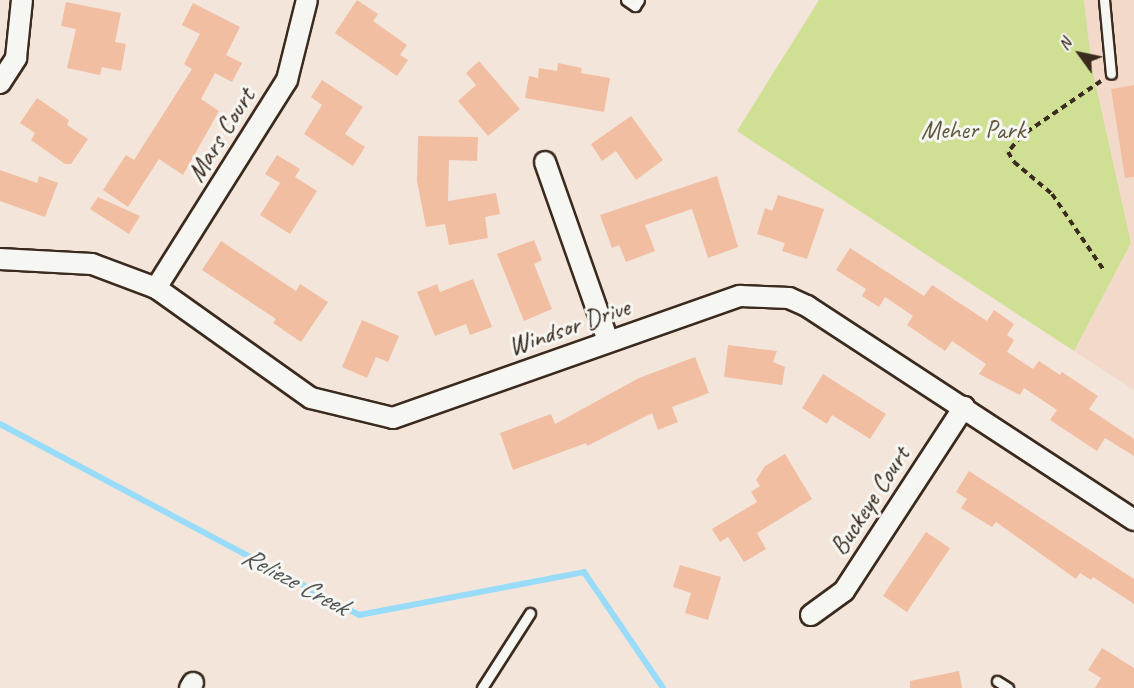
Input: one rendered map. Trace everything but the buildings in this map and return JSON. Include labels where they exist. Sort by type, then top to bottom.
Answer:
[{"type":"street","points":[[0,83],[16,58],[22,0]]},
{"type":"street","name":"Mars Court","points":[[156,288],[287,80],[307,0]]},
{"type":"street","points":[[545,162],[608,341]]},
{"type":"street","name":"Windsor Drive","points":[[0,259],[92,264],[156,288],[311,398],[393,418],[740,296],[789,298],[964,407],[1134,520]]},
{"type":"street","name":"Buckeye Court","points":[[812,615],[844,591],[964,407]]},
{"type":"lane","points":[[627,0],[635,6],[639,0]]},
{"type":"lane","points":[[1104,0],[1112,74]]},
{"type":"lane","points":[[482,688],[530,614]]},
{"type":"lane","points":[[997,681],[1008,688]]},
{"type":"path","points":[[1105,272],[1052,195],[1014,162],[1008,152],[1021,136],[1112,74]]},
{"type":"shaded area","points":[[1084,0],[1134,0],[1134,390],[1074,351],[1131,243],[1092,68]]},
{"type":"green space","name":"Meher Park","points":[[819,0],[1084,0],[1092,68],[1131,243],[1074,351],[737,131]]},
{"type":"waterway","name":"Relieze Creek","points":[[0,424],[359,615],[584,572],[663,688]]}]
